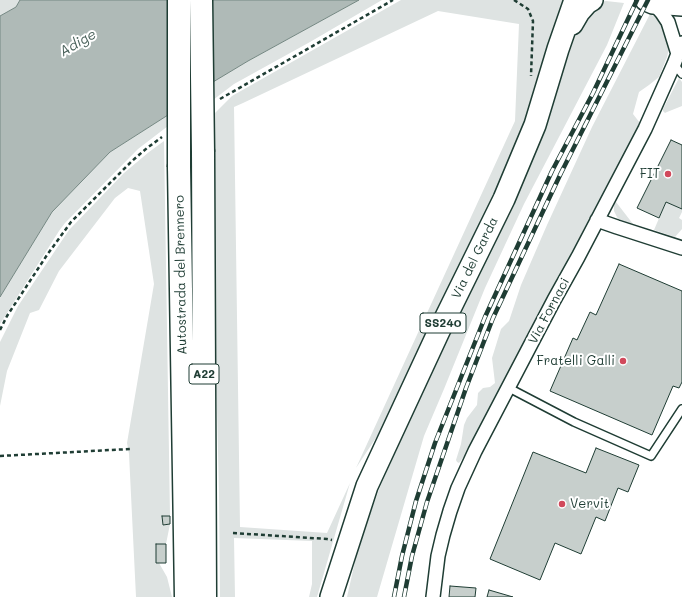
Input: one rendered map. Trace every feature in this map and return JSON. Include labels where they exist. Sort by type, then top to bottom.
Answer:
[{"type":"highway","name":"Autostrada del Brennero","points":[[179,0],[179,167],[186,597]]},
{"type":"highway","name":"Autostrada del Brennero","points":[[201,0],[205,597]]},
{"type":"main road","name":"Via del Garda","points":[[331,597],[367,486],[439,331],[504,199],[535,125],[558,49],[575,0]]},
{"type":"main road","name":"Via del Garda","points":[[558,49],[579,12],[592,0]]},
{"type":"main road","points":[[650,2],[682,5]]},
{"type":"street","name":"Via Fornaci","points":[[433,597],[438,556],[450,510],[458,488],[475,451],[554,300],[646,129],[679,59],[668,22],[650,2]]},
{"type":"street","points":[[597,220],[682,248]]},
{"type":"lane","points":[[509,388],[574,422],[651,456],[682,409]]},
{"type":"path","points":[[515,0],[528,9],[533,21],[531,83]]},
{"type":"path","points":[[0,456],[132,449]]},
{"type":"path","points":[[233,533],[327,539],[348,544]]},
{"type":"shaded area","points":[[0,0],[20,0],[16,7],[0,16]]},
{"type":"shaded area","points":[[359,0],[382,0],[234,84],[213,100],[213,82]]},
{"type":"shaded area","points":[[401,0],[570,0],[512,160],[399,403],[356,468],[515,121],[519,24],[438,11],[234,107],[240,527],[327,533],[350,483],[317,597],[309,597],[312,584],[312,541],[234,538],[235,597],[220,597],[214,279],[213,115],[232,96]]},
{"type":"shaded area","points":[[606,1],[624,3],[607,45],[524,204],[485,288],[424,436],[377,597],[347,597],[359,544],[380,487],[466,295],[539,140],[578,28],[599,2]]},
{"type":"shaded area","points":[[650,14],[659,19],[664,26],[669,38],[669,49],[659,77],[639,92],[633,114],[640,123],[516,362],[465,455],[459,463],[456,460],[461,444],[464,425],[467,418],[477,405],[478,393],[483,388],[490,387],[495,383],[492,358],[501,329],[509,321],[521,285],[592,127]]},
{"type":"shaded area","points":[[679,78],[682,82],[682,106],[665,113],[663,109]]},
{"type":"shaded area","points":[[168,115],[168,126],[138,149],[65,223],[0,324],[0,297],[52,212],[110,152]]},
{"type":"shaded area","points":[[164,141],[170,516],[162,517],[163,525],[170,524],[166,544],[156,544],[156,563],[159,563],[167,577],[172,597],[136,597],[129,454],[127,443],[154,284],[140,191],[128,188],[115,198],[59,271],[39,310],[30,313],[7,371],[0,406],[0,342],[18,306],[69,230],[124,173]]},
{"type":"shaded area","points":[[616,202],[633,224],[619,220],[614,211],[614,205]]},
{"type":"shaded area","points":[[666,202],[682,209],[679,218],[682,220],[682,229],[675,237],[654,230]]},
{"type":"water","name":"Adige","points":[[20,0],[359,0],[213,82],[168,115],[110,152],[52,212],[0,297],[0,16],[16,7]]},
{"type":"building","name":"FIT","points":[[671,140],[682,145],[682,209],[666,202],[659,218],[637,208]]},
{"type":"building","name":"Fratelli Galli","points":[[619,264],[682,291],[682,382],[679,388],[673,386],[652,435],[550,391],[573,338],[577,340],[590,312],[596,315]]},
{"type":"building","name":"Vervit","points":[[596,448],[639,465],[628,492],[618,488],[605,521],[596,517],[581,554],[555,543],[540,580],[490,559],[533,452],[586,473]]},
{"type":"building","points":[[162,516],[170,516],[170,524],[163,525]]},
{"type":"building","points":[[156,544],[166,544],[166,563],[156,563]]},
{"type":"building","points":[[450,586],[476,588],[475,597],[449,597]]},
{"type":"building","points":[[489,590],[513,597],[487,597]]},
{"type":"railway","points":[[394,597],[402,556],[416,501],[435,443],[485,317],[552,171],[593,93],[637,0]]},
{"type":"railway","points":[[404,597],[412,556],[427,502],[466,388],[493,318],[561,173],[648,0]]},
{"type":"place","name":"FIT","points":[[668,174]]},
{"type":"place","name":"Fratelli Galli","points":[[623,361]]},
{"type":"place","name":"Vervit","points":[[562,504]]}]
